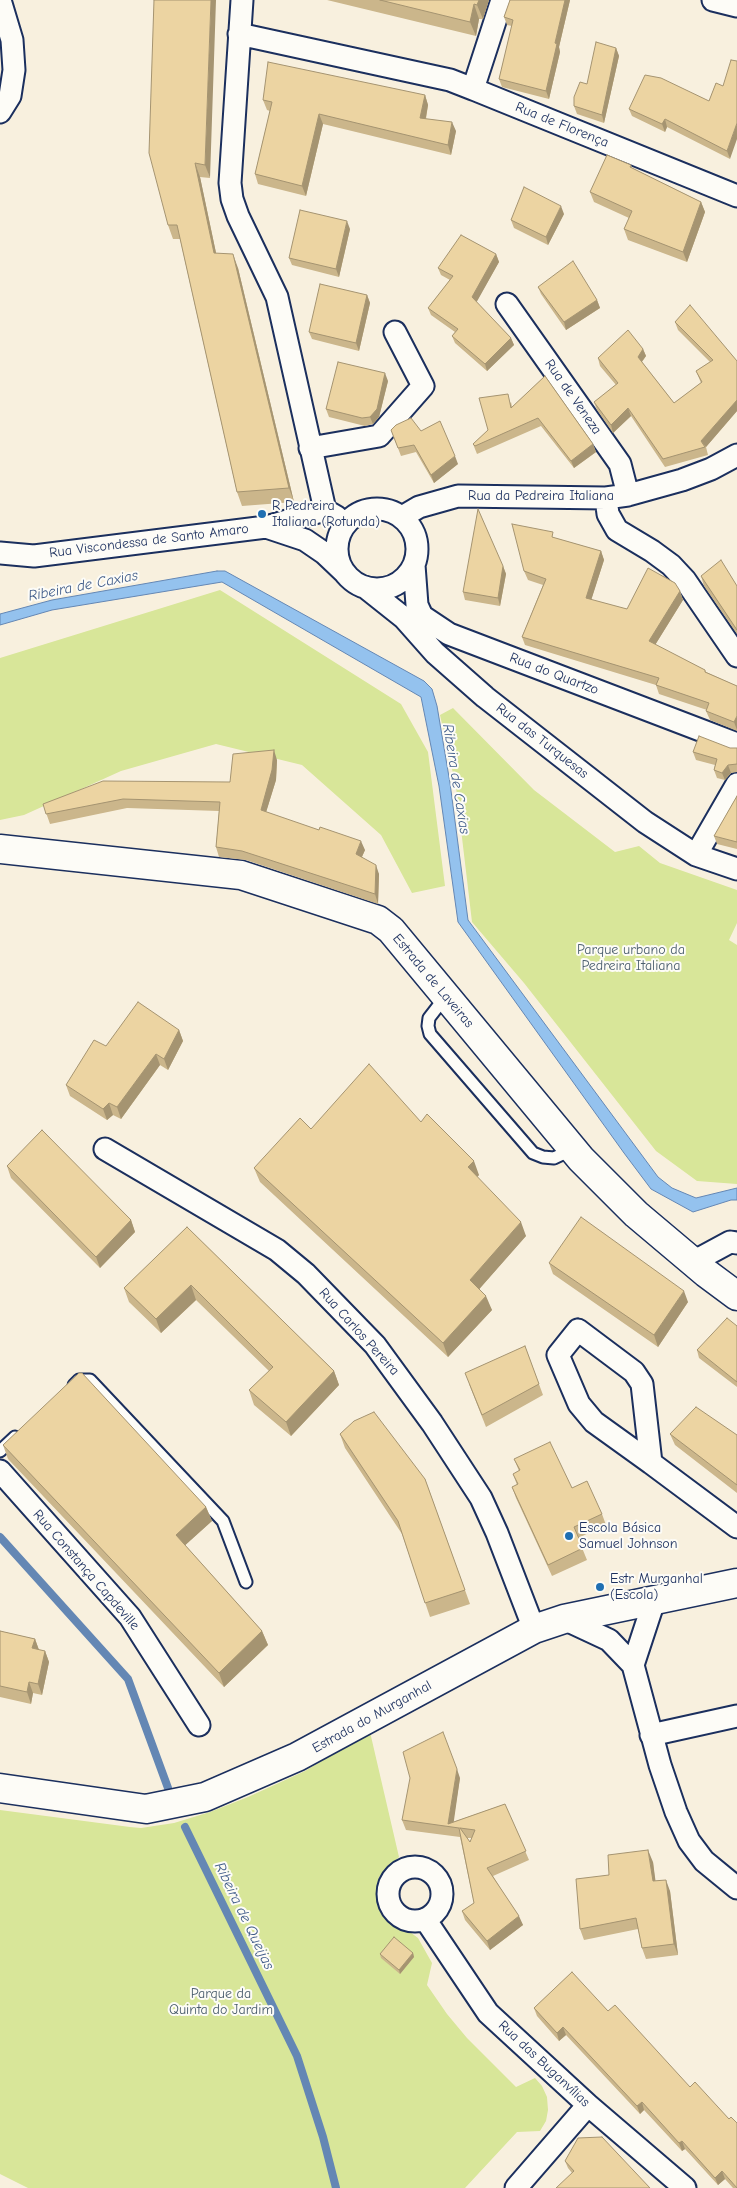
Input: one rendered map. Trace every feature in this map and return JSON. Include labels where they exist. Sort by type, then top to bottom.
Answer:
[{"type":"street","points":[[0,0],[12,40],[14,70],[10,96],[0,112]]},
{"type":"street","points":[[242,0],[230,183],[232,199],[276,297],[324,510]]},
{"type":"street","points":[[473,89],[502,0]]},
{"type":"street","points":[[713,0],[737,6]]},
{"type":"street","name":"Rua de Florença","points":[[239,34],[450,80],[737,196]]},
{"type":"street","name":"Rua de Veneza","points":[[507,304],[620,464],[628,495]]},
{"type":"street","points":[[310,448],[379,436],[423,386],[395,332]]},
{"type":"street","name":"Rua da Pedreira Italiana","points":[[402,517],[419,507],[458,496],[606,498],[628,495],[682,480],[711,469],[737,455]]},
{"type":"street","points":[[606,498],[608,514],[617,530],[671,565],[685,580],[737,656]]},
{"type":"street","points":[[379,508],[392,511],[402,517],[411,526],[416,539],[417,552],[414,565],[406,577],[394,586],[380,589],[365,587],[354,582],[344,572],[339,560],[337,547],[340,534],[347,522],[356,514],[379,508]]},
{"type":"street","points":[[266,527],[324,510],[347,522]]},
{"type":"street","name":"Rua Viscondessa de Santo Amaro","points":[[0,553],[34,556],[266,527],[305,540],[324,553],[344,572]]},
{"type":"street","name":"Rua do Quartzo","points":[[414,565],[417,605],[422,616],[449,634],[737,744]]},
{"type":"street","name":"Rua das Turquesas","points":[[365,587],[404,618],[435,653],[486,697],[645,822],[696,855],[737,869]]},
{"type":"street","points":[[696,855],[737,784]]},
{"type":"street","name":"Estrada de Laveiras","points":[[0,849],[242,875],[368,915],[391,930],[573,1149],[636,1214],[737,1296]]},
{"type":"street","name":"Rua Carlos Pereira","points":[[105,1148],[277,1250],[306,1274],[375,1346],[432,1423],[481,1498],[534,1629]]},
{"type":"street","points":[[693,1262],[730,1242],[737,1242]]},
{"type":"street","points":[[651,1464],[642,1384],[634,1372],[578,1330],[558,1354],[579,1404],[594,1422],[651,1464],[737,1527]]},
{"type":"street","name":"Rua Constança Capdeville","points":[[0,1471],[130,1617],[199,1725]]},
{"type":"street","name":"Estrada do Murganhal","points":[[0,1788],[146,1809],[205,1797],[297,1757],[534,1629],[564,1618],[737,1583]]},
{"type":"street","points":[[633,1665],[656,1598]]},
{"type":"street","points":[[564,1618],[609,1640],[633,1665],[651,1735],[676,1812],[688,1841],[704,1861],[737,1888]]},
{"type":"street","points":[[651,1735],[737,1716]]},
{"type":"street","name":"Rua das Buganvílias","points":[[425,1919],[488,2013],[588,2105],[685,2188]]},
{"type":"street","points":[[516,2188],[588,2105]]},
{"type":"lane","points":[[446,996],[429,1018],[430,1034],[533,1153],[543,1157],[554,1158],[573,1149]]},
{"type":"lane","points":[[65,1393],[79,1380],[90,1380],[223,1521],[246,1582]]},
{"type":"lane","points":[[0,1451],[22,1432]]},
{"type":"green space","points":[[220,590],[401,704],[428,752],[445,886],[412,893],[381,835],[302,765],[216,744],[121,771],[24,815],[0,820],[0,658]]},
{"type":"green space","name":"Parque urbano da Pedreira Italiana","points":[[453,708],[534,790],[615,852],[639,846],[660,863],[737,890],[737,923],[729,940],[737,945],[737,1184],[697,1181],[656,1151],[524,983],[472,922],[456,787],[440,715]]},
{"type":"green space","name":"Parque da Quinta do Jardim","points":[[370,1732],[399,1857],[379,1877],[376,1890],[379,1905],[387,1915],[418,1938],[432,1963],[427,1985],[447,2014],[467,2038],[516,2087],[535,2078],[542,2086],[547,2097],[548,2110],[546,2121],[540,2131],[517,2132],[465,2188],[28,2188],[0,2174],[0,1810],[141,1828],[174,1823],[210,1812],[248,1797],[305,1771]]},
{"type":"water","points":[[225,571],[424,681],[432,689],[437,706],[450,783],[468,920],[658,1177],[672,1188],[696,1198],[737,1188],[737,1200],[731,1200],[693,1212],[651,1189],[458,922],[439,786],[421,697],[222,582],[52,610],[0,625],[0,614],[52,600]]},
{"type":"building","points":[[154,0],[211,0],[205,165],[195,163],[214,253],[233,254],[289,488],[237,492],[177,225],[168,225],[149,153]]},
{"type":"building","points":[[380,0],[479,0],[477,5],[474,4],[470,22]]},
{"type":"building","points":[[510,0],[565,0],[546,91],[499,79],[513,20],[504,17]]},
{"type":"building","points":[[596,42],[616,48],[602,115],[574,106],[574,97],[580,82],[587,84]]},
{"type":"building","points":[[731,60],[737,61],[737,123],[727,151],[665,119],[662,124],[629,109],[645,75],[661,78],[709,101],[716,83],[723,86]]},
{"type":"building","points":[[268,62],[425,95],[420,118],[452,122],[448,145],[319,114],[302,186],[255,174],[272,102],[263,100]]},
{"type":"building","points":[[607,155],[631,165],[630,167],[701,202],[683,252],[624,229],[632,211],[590,192]]},
{"type":"building","points":[[524,187],[561,206],[546,237],[511,220]]},
{"type":"building","points":[[300,210],[347,221],[336,269],[289,258]]},
{"type":"building","points":[[461,235],[496,254],[472,297],[511,338],[485,364],[452,336],[458,329],[428,308],[453,276],[438,268]]},
{"type":"building","points":[[573,261],[597,300],[564,322],[538,287]]},
{"type":"building","points":[[320,284],[367,295],[356,343],[309,332]]},
{"type":"building","points":[[690,305],[737,361],[737,400],[701,441],[705,447],[663,459],[628,408],[611,425],[594,402],[618,383],[598,358],[628,330],[643,349],[638,357],[674,403],[702,382],[696,371],[713,360],[675,322]]},
{"type":"building","points":[[338,362],[385,373],[377,409],[370,417],[362,418],[326,409]]},
{"type":"building","points":[[545,376],[593,444],[571,461],[538,418],[475,446],[473,444],[488,430],[479,398],[508,394],[511,408]]},
{"type":"building","points":[[411,418],[421,431],[440,421],[455,456],[431,475],[414,445],[398,448],[391,430],[396,425]]},
{"type":"building","points":[[478,509],[503,566],[498,598],[463,592]]},
{"type":"building","points":[[512,524],[553,532],[552,537],[601,551],[586,598],[627,609],[648,568],[675,583],[680,591],[649,641],[705,670],[705,672],[737,686],[737,716],[734,722],[706,711],[709,703],[656,685],[659,678],[522,637],[546,579],[524,571]]},
{"type":"building","points":[[721,560],[737,586],[737,630],[701,576]]},
{"type":"building","points":[[699,736],[730,748],[737,748],[737,764],[728,765],[722,773],[714,770],[717,759],[693,752]]},
{"type":"building","points":[[274,750],[272,770],[261,810],[319,830],[320,827],[361,841],[356,854],[376,865],[375,894],[242,851],[216,847],[220,802],[123,799],[46,814],[43,804],[103,781],[230,782],[233,754]]},
{"type":"building","points":[[737,796],[737,842],[714,836]]},
{"type":"building","points":[[138,1002],[179,1030],[164,1059],[156,1054],[117,1107],[109,1103],[103,1109],[66,1085],[94,1040],[106,1046]]},
{"type":"building","points":[[369,1064],[421,1122],[427,1114],[474,1161],[468,1167],[521,1222],[470,1280],[486,1296],[443,1343],[254,1168],[300,1118],[311,1129]]},
{"type":"building","points":[[42,1130],[131,1220],[96,1257],[7,1166]]},
{"type":"building","points":[[581,1217],[684,1291],[654,1335],[549,1263]]},
{"type":"building","points":[[187,1227],[334,1371],[286,1422],[249,1390],[273,1367],[191,1285],[156,1319],[124,1288]]},
{"type":"building","points":[[727,1318],[737,1326],[737,1382],[697,1350]]},
{"type":"building","points":[[525,1346],[539,1384],[482,1415],[465,1373]]},
{"type":"building","points":[[79,1373],[82,1373],[206,1507],[176,1535],[262,1631],[219,1673],[3,1445]]},
{"type":"building","points":[[696,1407],[737,1435],[737,1485],[670,1434]]},
{"type":"building","points":[[374,1412],[425,1479],[465,1590],[425,1603],[398,1521],[340,1434],[354,1421]]},
{"type":"building","points":[[550,1442],[572,1488],[587,1481],[602,1514],[574,1527],[583,1548],[548,1565],[512,1487],[518,1484],[513,1474],[520,1470],[514,1459]]},
{"type":"building","points":[[0,1631],[35,1639],[32,1648],[45,1651],[38,1684],[29,1682],[27,1692],[0,1686]]},
{"type":"building","points":[[443,1732],[457,1769],[448,1824],[505,1804],[526,1851],[487,1868],[519,1916],[487,1941],[462,1911],[474,1903],[459,1828],[402,1820],[410,1778],[403,1752]],"holes":[[[460,1828],[475,1830],[470,1842]]]},
{"type":"building","points":[[648,1850],[653,1881],[666,1880],[674,1944],[642,1948],[636,1918],[580,1929],[576,1879],[609,1875],[608,1855]]},
{"type":"building","points":[[394,1937],[413,1953],[399,1970],[380,1954]]},
{"type":"building","points":[[572,1972],[608,2011],[615,2005],[690,2087],[695,2082],[729,2119],[731,2117],[737,2123],[737,2188],[722,2171],[715,2178],[682,2141],[679,2143],[642,2102],[637,2106],[563,2027],[557,2033],[534,2008]]},
{"type":"building","points":[[602,2137],[650,2188],[556,2188],[574,2171],[565,2161],[578,2138]]},
{"type":"waterway","name":"Ribeira de Queijas","points":[[0,1537],[128,1679],[168,1788]]},
{"type":"waterway","name":"Ribeira de Queijas","points":[[185,1827],[297,2056],[323,2137],[336,2188]]},
{"type":"place","name":"R Pedreira Italiana (Rotunda)","points":[[262,514]]},
{"type":"place","name":"Escola Básica Samuel Johnson","points":[[569,1536]]},
{"type":"place","name":"Estr Murganhal (Escola)","points":[[600,1587]]},
{"type":"water label","name":"Ribeira de Caxias","points":[[83,586]]},
{"type":"water label","name":"Ribeira de Caxias","points":[[456,779]]}]
